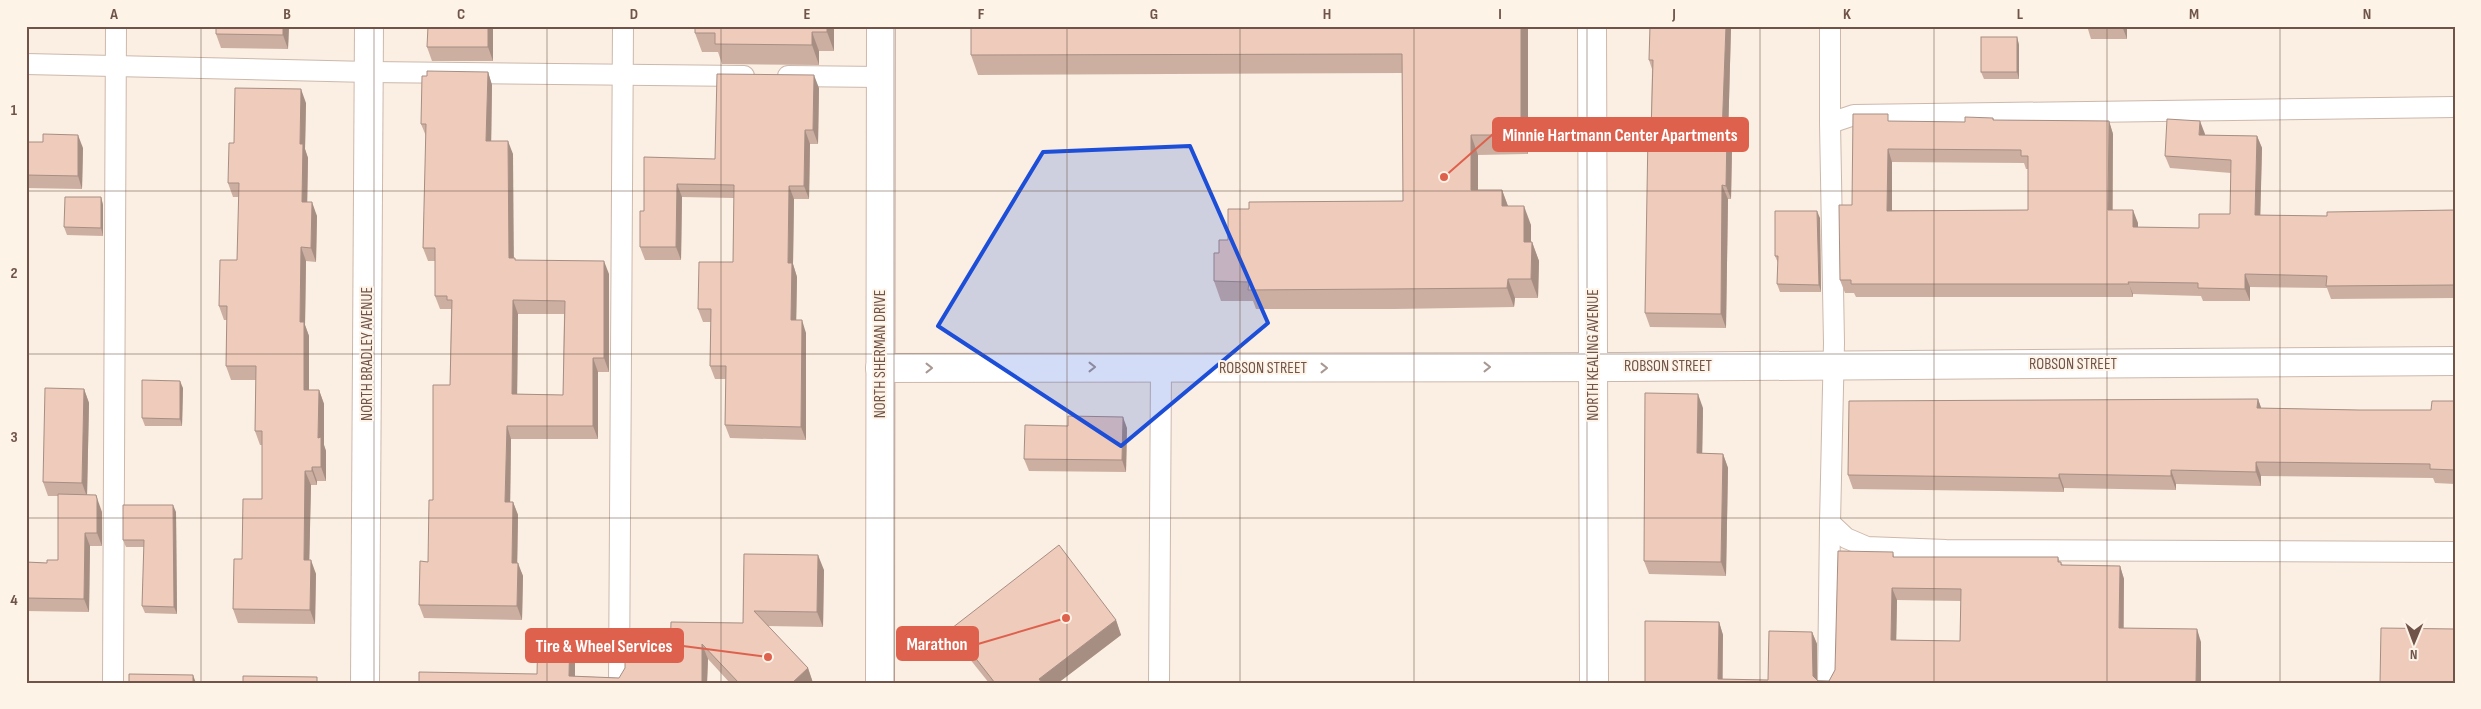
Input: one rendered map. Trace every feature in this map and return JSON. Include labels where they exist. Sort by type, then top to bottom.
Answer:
[{"type":"street","name":"NORTH BRADLEY AVENUE","points":[[365,683],[369,26]]},
{"type":"street","name":"NORTH SHERMAN DRIVE","points":[[880,683],[881,26]]},
{"type":"street","name":"NORTH KEALING AVENUE","points":[[1592,26],[1594,683]]},
{"type":"street","name":"ROBSON STREET","points":[[880,368],[1593,367],[2455,361]]},
{"type":"lane","points":[[113,683],[116,26]]},
{"type":"lane","points":[[619,683],[623,26]]},
{"type":"lane","points":[[1828,683],[1833,365],[1830,26]]},
{"type":"lane","points":[[26,64],[368,72],[881,77]]},
{"type":"lane","points":[[1830,123],[1854,115],[2455,106]]},
{"type":"lane","points":[[1159,683],[1161,368]]},
{"type":"lane","points":[[1830,523],[1846,538],[1867,547],[1946,550],[2455,552]]},
{"type":"highlighted area","points":[[1190,146],[1268,323],[1121,446],[938,326],[1043,152]]},
{"type":"building","points":[[216,26],[283,26],[283,35],[216,34]]},
{"type":"building","points":[[428,26],[488,26],[488,47],[427,47]]},
{"type":"building","points":[[695,26],[827,26],[827,32],[812,32],[812,45],[715,44],[715,33],[695,33]]},
{"type":"building","points":[[971,26],[1521,26],[1521,135],[1471,135],[1471,190],[1502,190],[1502,206],[1524,206],[1524,242],[1532,242],[1531,279],[1508,279],[1507,288],[1248,290],[1249,282],[1214,281],[1214,253],[1219,253],[1219,240],[1228,240],[1228,209],[1249,209],[1249,202],[1403,201],[1402,54],[971,55]]},
{"type":"building","points":[[1650,26],[1726,26],[1722,135],[1727,135],[1726,186],[1722,185],[1721,314],[1645,313],[1648,133],[1651,133],[1653,60],[1649,60]]},
{"type":"building","points":[[1981,37],[2017,37],[2017,72],[1981,72]]},
{"type":"building","points":[[427,71],[488,72],[486,141],[508,141],[509,258],[515,258],[515,260],[604,261],[604,358],[593,358],[593,426],[507,426],[505,502],[513,502],[512,563],[518,563],[517,606],[419,605],[420,561],[428,562],[429,500],[433,500],[433,385],[450,385],[452,300],[447,300],[447,296],[435,296],[435,248],[423,248],[426,124],[421,124],[422,76],[427,76]],"holes":[[[513,300],[565,301],[563,395],[512,394]]]},
{"type":"building","points":[[717,74],[814,75],[813,130],[805,130],[804,186],[789,186],[788,263],[792,263],[791,320],[802,320],[801,427],[725,425],[726,366],[710,366],[711,309],[698,309],[699,262],[733,262],[734,185],[677,184],[676,247],[640,247],[640,211],[644,211],[644,157],[715,159]]},
{"type":"building","points":[[235,88],[301,89],[300,144],[303,144],[302,202],[312,202],[311,248],[301,247],[300,322],[304,322],[304,390],[319,390],[318,438],[321,437],[321,467],[312,467],[312,471],[305,471],[304,560],[311,560],[310,610],[233,609],[234,559],[242,559],[243,499],[262,499],[262,431],[255,431],[256,366],[226,366],[227,306],[219,306],[220,260],[237,260],[239,183],[228,183],[229,143],[234,143]]},
{"type":"building","points":[[1853,114],[1888,114],[1888,121],[1965,122],[1965,117],[1993,118],[1993,120],[2109,121],[2108,210],[2133,210],[2133,227],[2199,228],[2199,214],[2230,214],[2231,160],[2165,156],[2167,119],[2200,121],[2199,135],[2257,136],[2255,215],[2327,216],[2327,212],[2455,210],[2455,285],[2326,286],[2327,276],[2245,274],[2245,289],[2198,288],[2198,283],[2128,282],[2129,284],[1851,284],[1851,280],[1840,280],[1839,205],[1852,205]],"holes":[[[1888,149],[2021,150],[2021,156],[2028,156],[2028,210],[1887,211]]]},
{"type":"building","points":[[43,134],[78,135],[78,176],[26,175],[26,142],[43,142]]},
{"type":"building","points":[[65,197],[101,197],[101,228],[64,227]]},
{"type":"building","points":[[1775,211],[1817,211],[1819,285],[1777,284],[1778,256],[1775,256]]},
{"type":"building","points":[[142,380],[180,381],[180,419],[142,418]]},
{"type":"building","points":[[45,388],[84,389],[82,483],[43,482]]},
{"type":"building","points":[[1645,393],[1698,394],[1697,453],[1723,454],[1721,562],[1644,561]]},
{"type":"building","points":[[2258,399],[2257,408],[2359,410],[2431,410],[2432,401],[2455,401],[2455,470],[2430,469],[2430,464],[2256,462],[2256,472],[2171,470],[2171,476],[2059,474],[2059,478],[1848,475],[1849,401]]},
{"type":"building","points":[[1068,416],[1123,417],[1122,460],[1024,459],[1025,425],[1068,426]]},
{"type":"building","points":[[58,494],[96,495],[97,499],[97,533],[85,533],[84,599],[26,598],[26,562],[47,563],[47,560],[58,560]]},
{"type":"building","points":[[123,505],[173,505],[174,607],[142,606],[144,540],[123,540]]},
{"type":"building","points":[[1059,545],[1116,620],[1039,679],[1042,683],[995,683],[952,628]]},
{"type":"building","points":[[1838,551],[1893,552],[1893,557],[2058,557],[2058,562],[2061,562],[2061,565],[2120,566],[2119,628],[2197,629],[2196,683],[1645,683],[1645,621],[1719,622],[1718,679],[1768,680],[1769,631],[1812,632],[1813,676],[1818,681],[1829,681],[1835,670]],"holes":[[[1892,588],[1961,589],[1960,641],[1891,640]]]},
{"type":"building","points":[[744,554],[818,555],[817,612],[754,611],[808,668],[792,683],[739,683],[702,644],[702,683],[419,683],[419,672],[537,674],[538,630],[570,631],[569,676],[619,678],[625,668],[625,654],[670,655],[671,622],[743,623]]},
{"type":"building","points":[[2381,628],[2455,629],[2455,683],[2380,683]]},
{"type":"building","points":[[129,674],[193,675],[193,683],[129,683]]},
{"type":"building","points":[[243,676],[317,677],[317,683],[243,683]]},
{"type":"place","name":"Minnie Hartmann Center Apartments","points":[[1444,177]]},
{"type":"place","name":"Marathon","points":[[1066,618]]},
{"type":"place","name":"Tire & Wheel Services","points":[[768,657]]}]
